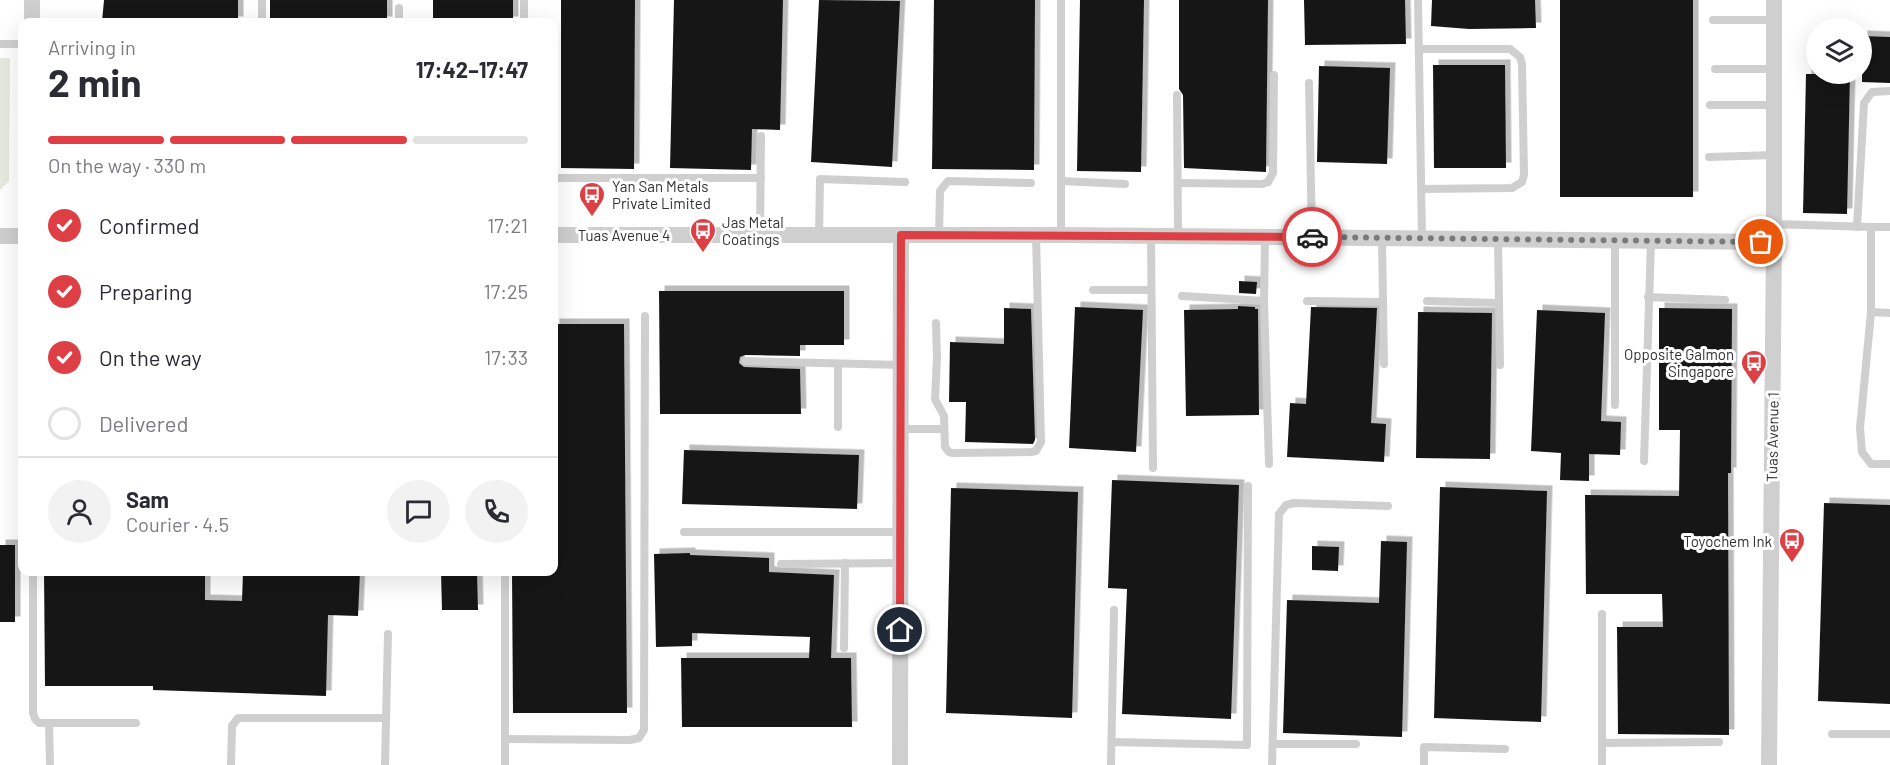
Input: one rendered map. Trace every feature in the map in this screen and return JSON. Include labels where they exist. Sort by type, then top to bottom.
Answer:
[{"type":"street","points":[[32,0],[32,18]]},
{"type":"street","name":"Tuas Avenue 1","points":[[1769,765],[1774,0]]},
{"type":"street","name":"Tuas Avenue 4","points":[[558,235],[1061,235],[1774,242]]},
{"type":"street","points":[[900,765],[901,235]]},
{"type":"street","points":[[0,236],[18,236]]},
{"type":"lane","points":[[262,0],[262,18]]},
{"type":"lane","points":[[524,0],[524,18]]},
{"type":"lane","points":[[1061,0],[1061,235]]},
{"type":"lane","points":[[1418,0],[1422,238]]},
{"type":"lane","points":[[399,8],[399,18]]},
{"type":"lane","points":[[1713,20],[1774,20]]},
{"type":"lane","points":[[0,44],[18,44]]},
{"type":"lane","points":[[1419,49],[1510,49],[1516,52],[1520,57],[1522,86],[1524,175],[1518,186],[1512,188],[1422,189]]},
{"type":"lane","points":[[1715,69],[1774,69]]},
{"type":"lane","points":[[1178,183],[1262,184],[1268,182],[1273,172],[1274,75]]},
{"type":"lane","points":[[1309,83],[1312,237]]},
{"type":"lane","points":[[1857,227],[1864,103],[1872,92],[1890,91]]},
{"type":"lane","points":[[1177,95],[1178,237]]},
{"type":"lane","points":[[1710,105],[1774,105]]},
{"type":"lane","points":[[760,235],[761,136]]},
{"type":"lane","points":[[1709,157],[1774,155]]},
{"type":"lane","points":[[558,178],[761,178]]},
{"type":"lane","points":[[819,235],[820,179],[905,182]]},
{"type":"lane","points":[[939,235],[940,191],[948,181],[1031,183]]},
{"type":"lane","points":[[1061,181],[1125,184]]},
{"type":"lane","points":[[1774,224],[1890,227]]},
{"type":"lane","points":[[1871,227],[1871,312],[1860,429],[1862,452],[1871,464],[1890,464]]},
{"type":"lane","points":[[936,323],[937,358],[934,399],[944,414],[945,447],[949,452],[1030,452],[1039,448],[1036,235]]},
{"type":"lane","points":[[1151,237],[1153,468]]},
{"type":"lane","points":[[1265,238],[1264,301],[1269,464]]},
{"type":"lane","points":[[1382,238],[1384,364]]},
{"type":"lane","points":[[1498,240],[1500,365]]},
{"type":"lane","points":[[1615,241],[1615,405]]},
{"type":"lane","points":[[1644,460],[1651,241]]},
{"type":"lane","points":[[1093,290],[1151,290]]},
{"type":"lane","points":[[1182,296],[1264,301]]},
{"type":"lane","points":[[1648,297],[1725,300]]},
{"type":"lane","points":[[1307,301],[1383,302]]},
{"type":"lane","points":[[1427,301],[1499,303]]},
{"type":"lane","points":[[1871,312],[1890,313]]},
{"type":"lane","points":[[505,739],[630,740],[639,738],[644,730],[645,316]]},
{"type":"lane","points":[[745,361],[901,365]]},
{"type":"lane","points":[[838,364],[838,427]]},
{"type":"lane","points":[[901,429],[944,429]]},
{"type":"lane","points":[[1112,742],[1247,745],[1248,486]]},
{"type":"lane","points":[[1272,765],[1280,514],[1286,505],[1294,503],[1388,506]]},
{"type":"lane","points":[[684,532],[901,532]]},
{"type":"lane","points":[[844,563],[844,648]]},
{"type":"lane","points":[[781,564],[901,563]]},
{"type":"lane","points":[[33,576],[33,712],[35,719],[39,723],[49,724],[136,723]]},
{"type":"lane","points":[[505,576],[505,765]]},
{"type":"lane","points":[[1111,765],[1114,610]]},
{"type":"lane","points":[[1602,614],[1602,765]]},
{"type":"lane","points":[[385,765],[388,634]]},
{"type":"lane","points":[[231,765],[232,726],[238,718],[386,718]]},
{"type":"lane","points":[[49,724],[50,765]]},
{"type":"lane","points":[[1832,734],[1890,734]]},
{"type":"lane","points":[[1602,743],[1719,742]]},
{"type":"lane","points":[[1273,744],[1356,744]]},
{"type":"lane","points":[[1424,765],[1424,747],[1505,749]]},
{"type":"shaded area","points":[[0,58],[10,58],[9,181],[0,190]]},
{"type":"building","points":[[104,0],[238,0],[238,18],[102,18]]},
{"type":"building","points":[[270,0],[387,0],[387,18],[270,18]]},
{"type":"building","points":[[433,0],[513,0],[513,18],[433,18]]},
{"type":"building","points":[[561,0],[635,0],[634,169],[561,168]]},
{"type":"building","points":[[674,0],[783,0],[780,130],[752,129],[751,170],[670,168]]},
{"type":"building","points":[[819,0],[900,1],[892,167],[811,162]]},
{"type":"building","points":[[934,0],[1035,0],[1034,170],[932,169]]},
{"type":"building","points":[[1080,0],[1144,0],[1141,172],[1077,171]]},
{"type":"building","points":[[1179,0],[1268,0],[1266,172],[1184,168],[1183,95],[1179,89]]},
{"type":"building","points":[[1304,0],[1405,0],[1406,44],[1305,45]]},
{"type":"building","points":[[1432,0],[1535,0],[1536,28],[1469,29],[1431,26]]},
{"type":"building","points":[[1560,0],[1693,0],[1693,197],[1560,197]]},
{"type":"building","points":[[1872,36],[1890,37],[1890,83],[1872,82]]},
{"type":"building","points":[[1433,65],[1505,65],[1506,168],[1434,168]]},
{"type":"building","points":[[1319,66],[1390,68],[1387,164],[1317,162]]},
{"type":"building","points":[[1806,74],[1806,84],[1850,84],[1847,214],[1803,213]]},
{"type":"building","points":[[1239,281],[1257,282],[1256,294],[1239,293]]},
{"type":"building","points":[[659,291],[844,291],[844,345],[800,345],[800,356],[745,355],[740,357],[739,363],[744,367],[800,369],[801,414],[660,414]]},
{"type":"building","points":[[1238,306],[1258,309],[1259,415],[1186,416],[1184,310],[1238,309]]},
{"type":"building","points":[[1075,307],[1143,310],[1136,452],[1069,448]]},
{"type":"building","points":[[1311,307],[1377,308],[1371,423],[1386,424],[1384,462],[1287,457],[1290,403],[1306,404]]},
{"type":"building","points":[[1004,308],[1031,309],[1035,440],[1033,444],[965,442],[966,402],[949,402],[950,342],[1004,344]]},
{"type":"building","points":[[1659,308],[1732,309],[1731,473],[1728,473],[1729,735],[1618,734],[1617,627],[1663,627],[1662,594],[1586,594],[1585,495],[1679,496],[1680,430],[1659,430]]},
{"type":"building","points":[[1537,310],[1605,313],[1601,421],[1621,422],[1620,455],[1589,454],[1589,481],[1560,480],[1561,453],[1531,451]]},
{"type":"building","points":[[1418,312],[1492,313],[1490,459],[1416,458]]},
{"type":"building","points":[[558,324],[624,324],[627,713],[513,713],[512,576],[558,576]]},
{"type":"building","points":[[684,450],[859,455],[857,509],[682,504]]},
{"type":"building","points":[[1112,480],[1239,485],[1231,719],[1122,714],[1127,589],[1108,588]]},
{"type":"building","points":[[1440,487],[1547,491],[1541,722],[1434,718]]},
{"type":"building","points":[[951,488],[1078,492],[1072,718],[946,713]]},
{"type":"building","points":[[1824,503],[1890,505],[1890,704],[1818,701]]},
{"type":"building","points":[[1381,541],[1407,542],[1402,737],[1283,733],[1287,600],[1379,603]]},
{"type":"building","points":[[0,545],[15,545],[15,622],[0,622]]},
{"type":"building","points":[[1312,546],[1339,547],[1338,571],[1312,570]]},
{"type":"building","points":[[690,553],[690,555],[769,558],[769,572],[834,575],[831,658],[851,658],[852,727],[682,727],[681,658],[809,658],[810,637],[692,633],[692,646],[656,647],[654,554]]},
{"type":"building","points":[[44,576],[205,576],[205,600],[242,601],[243,576],[360,576],[358,616],[328,615],[326,696],[153,690],[153,686],[45,686]]},
{"type":"building","points":[[441,576],[477,576],[478,610],[442,610]]},
{"type":"way so far","points":[[1312,237],[1761,242]]},
{"type":"place","name":"Yan San Metals Private Limited","points":[[592,218]]},
{"type":"place","name":"Jas Metal Coatings","points":[[703,254]]},
{"type":"place","name":"Opposite Galmon Singapore","points":[[1754,386]]},
{"type":"place","name":"Toyochem Ink","points":[[1792,564]]},
{"type":"route","points":[[900,630],[901,235],[1312,237]]}]
